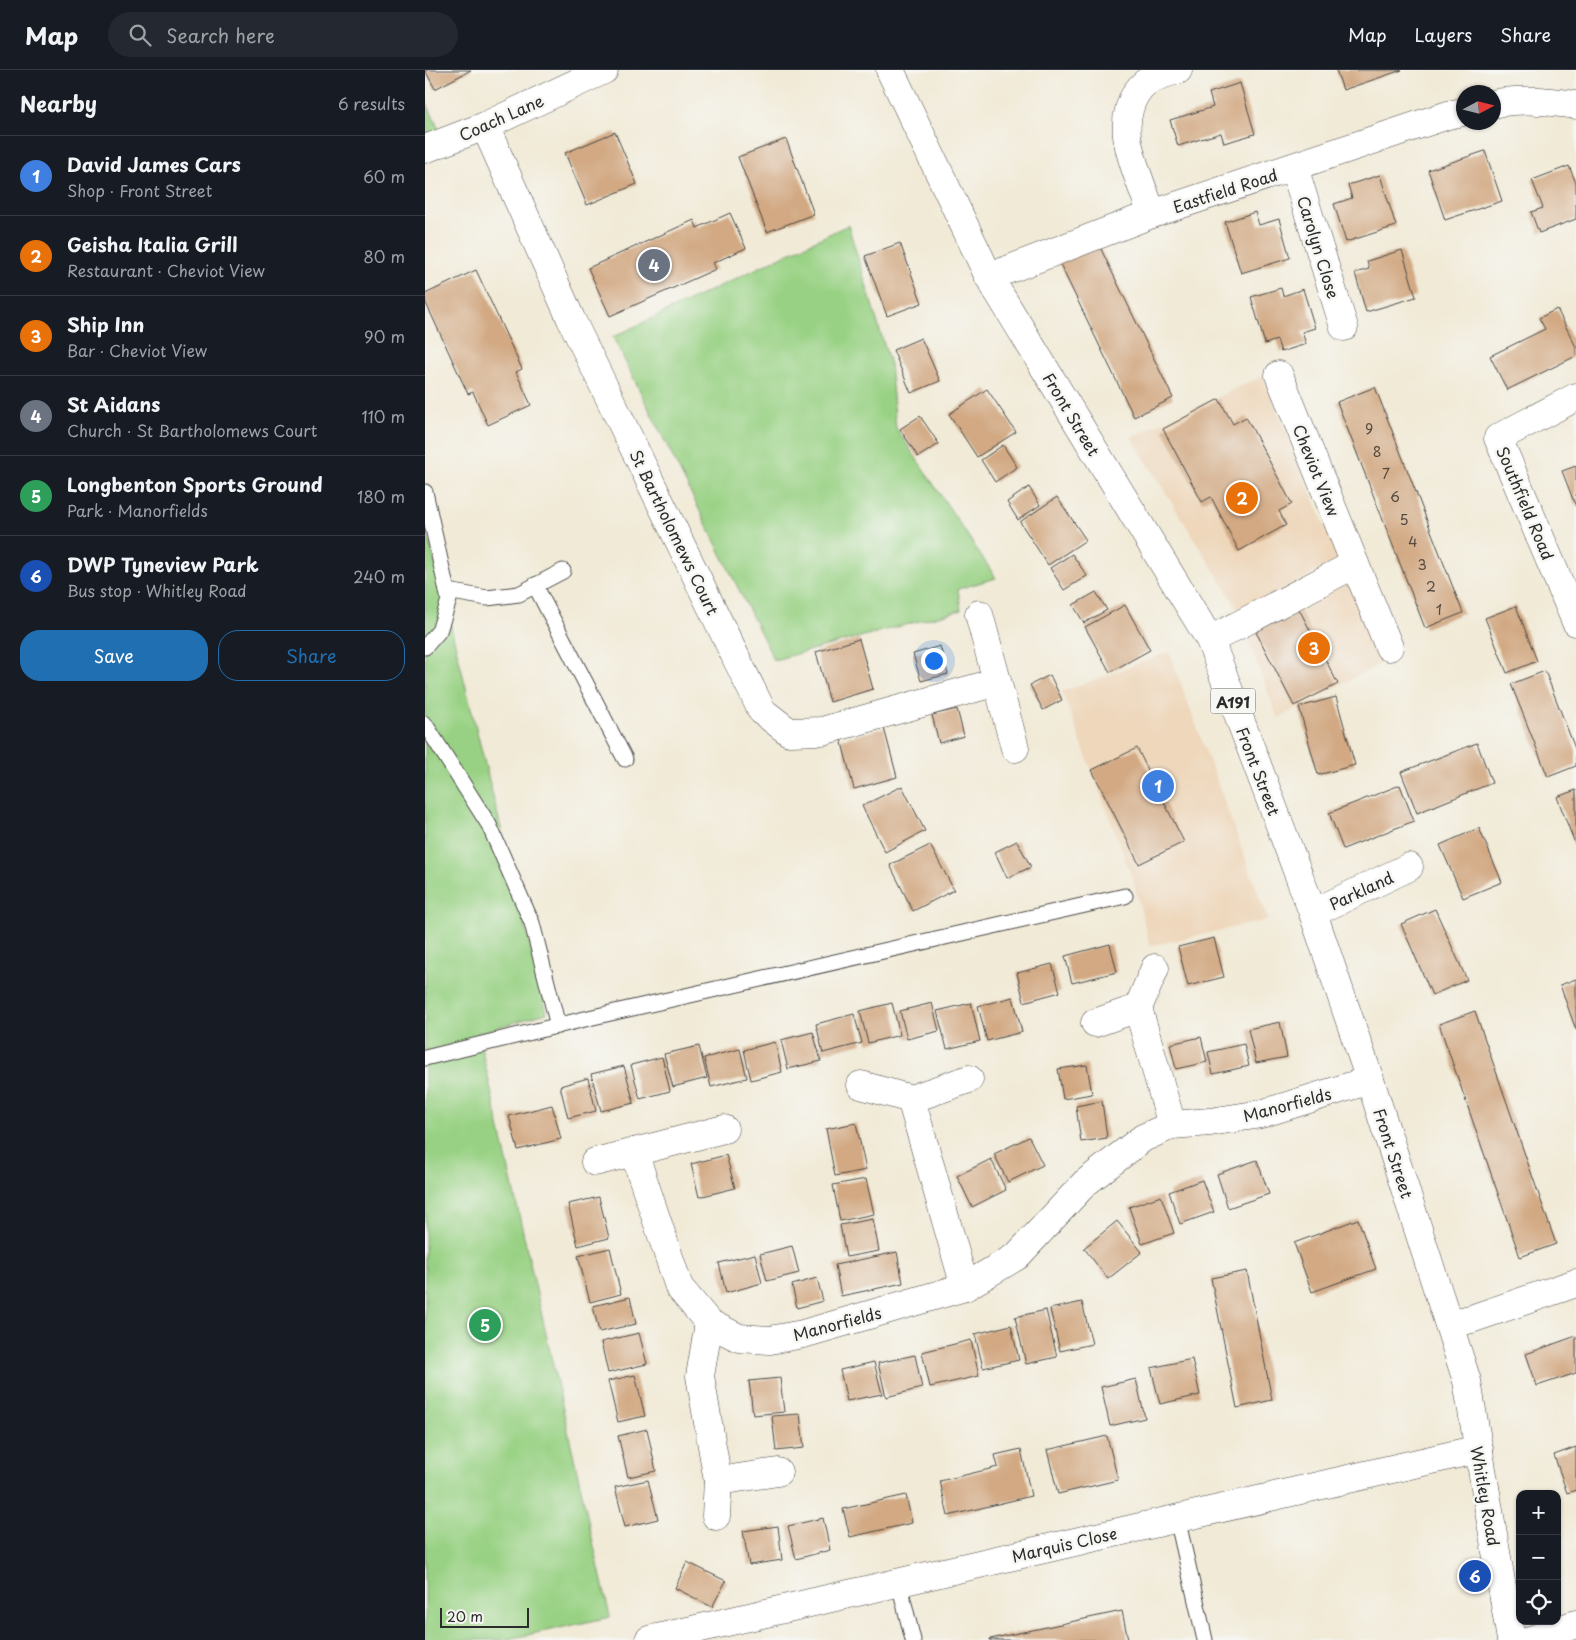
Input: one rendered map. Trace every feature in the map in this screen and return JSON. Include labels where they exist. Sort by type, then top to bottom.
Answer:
[{"type":"street","name":"Coach Lane","points":[[425,149],[485,126],[603,70]]},
{"type":"street","name":"Front Street","points":[[890,70],[989,277],[1210,640],[1313,913],[1370,1080],[1467,1381]]},
{"type":"street","points":[[1152,214],[1127,136],[1129,108],[1137,93],[1142,76],[1177,70]]},
{"type":"street","points":[[1501,103],[1534,100],[1576,104]]},
{"type":"street","name":"Eastfield Road","points":[[989,277],[1152,214],[1456,114]]},
{"type":"street","name":"St Bartholomews Court","points":[[485,126],[571,319],[763,711],[789,732],[822,731],[997,682]]},
{"type":"street","name":"Carolyn Close","points":[[1294,167],[1344,327]]},
{"type":"street","name":"Cheviot View","points":[[1279,376],[1389,647]]},
{"type":"street","name":"Southfield Road","points":[[1576,397],[1498,438],[1576,622]]},
{"type":"street","points":[[1210,640],[1355,564]]},
{"type":"street","points":[[979,614],[1015,748]]},
{"type":"street","name":"Parkland","points":[[1313,913],[1409,868]]},
{"type":"street","points":[[1155,968],[1138,1008],[1172,1125]]},
{"type":"street","points":[[1095,1023],[1138,1008]]},
{"type":"street","points":[[861,1085],[911,1099],[969,1080]]},
{"type":"street","name":"Manorfields","points":[[634,1152],[679,1287],[709,1323],[739,1338],[770,1340],[803,1334],[965,1287],[1017,1256],[1085,1183],[1143,1138],[1172,1125],[1209,1122],[1261,1114],[1370,1080]]},
{"type":"street","points":[[911,1099],[965,1287]]},
{"type":"street","points":[[595,1162],[724,1129]]},
{"type":"street","points":[[1449,1324],[1471,1319],[1576,1283]]},
{"type":"street","points":[[709,1323],[700,1376],[718,1481],[716,1516]]},
{"type":"street","name":"Whitley Road","points":[[1467,1381],[1511,1640]]},
{"type":"street","name":"Marquis Close","points":[[649,1640],[1479,1449]]},
{"type":"street","points":[[718,1481],[778,1472]]},
{"type":"street","points":[[1531,1640],[1576,1624]]},
{"type":"lane","points":[[425,492],[449,600],[439,631],[425,647]]},
{"type":"lane","points":[[447,591],[487,598],[519,594],[563,571]]},
{"type":"lane","points":[[535,585],[625,759]]},
{"type":"lane","points":[[425,724],[489,825],[531,923],[558,1026]]},
{"type":"lane","points":[[425,1058],[1125,896]]},
{"type":"lane","points":[[1177,1518],[1205,1640]]},
{"type":"lane","points":[[899,1583],[913,1640]]},
{"type":"shaded area","points":[[1263,376],[1339,560],[1240,612],[1131,437]]},
{"type":"shaded area","points":[[1349,581],[1383,662],[1278,718],[1245,633]]},
{"type":"shaded area","points":[[1169,652],[1268,920],[1150,946],[1133,879],[1062,692]]},
{"type":"green space","points":[[425,99],[440,132],[425,133]]},
{"type":"green space","points":[[848,225],[890,364],[896,428],[996,578],[958,589],[961,610],[774,660],[613,337]]},
{"type":"green space","points":[[425,523],[547,1013],[478,1033],[610,1617],[504,1640],[425,1640]]},
{"type":"building","points":[[425,70],[471,70],[435,89]]},
{"type":"building","points":[[1336,70],[1402,70],[1343,90]]},
{"type":"building","points":[[1240,83],[1255,134],[1224,143],[1221,133],[1178,146],[1170,120],[1213,107],[1209,93]]},
{"type":"building","points":[[615,132],[637,184],[587,205],[565,153]]},
{"type":"building","points":[[786,139],[814,214],[767,232],[738,157]]},
{"type":"building","points":[[1485,151],[1502,201],[1445,220],[1428,170]]},
{"type":"building","points":[[1569,166],[1576,183],[1576,219],[1539,233],[1531,212],[1543,208],[1532,180]]},
{"type":"building","points":[[1380,175],[1396,226],[1346,242],[1334,204],[1352,198],[1348,185]]},
{"type":"building","points":[[1255,212],[1259,225],[1279,219],[1290,258],[1241,273],[1225,222]]},
{"type":"building","points":[[730,213],[746,248],[713,263],[716,269],[610,316],[588,268],[694,220],[697,228]]},
{"type":"building","points":[[900,243],[922,303],[887,316],[865,256]]},
{"type":"building","points":[[1098,243],[1173,398],[1134,417],[1059,262]]},
{"type":"building","points":[[1402,250],[1416,297],[1366,312],[1355,273],[1369,269],[1367,261]]},
{"type":"building","points":[[476,270],[522,369],[516,372],[531,405],[488,425],[473,392],[468,394],[425,301],[425,294]]},
{"type":"building","points":[[1281,288],[1283,296],[1303,289],[1315,328],[1302,332],[1306,344],[1281,352],[1277,340],[1265,344],[1251,297]]},
{"type":"building","points":[[1557,309],[1576,347],[1576,356],[1507,390],[1490,356],[1545,329],[1539,318]]},
{"type":"building","points":[[921,338],[940,381],[911,393],[893,350]]},
{"type":"building","points":[[1375,387],[1463,613],[1425,628],[1337,402]]},
{"type":"building","points":[[987,389],[1016,432],[977,457],[949,414]]},
{"type":"building","points":[[1219,399],[1233,424],[1246,417],[1292,504],[1279,511],[1286,525],[1239,551],[1211,497],[1202,502],[1163,429]]},
{"type":"building","points":[[920,416],[939,444],[918,457],[900,429]]},
{"type":"building","points":[[1003,445],[1017,467],[995,482],[981,460]]},
{"type":"building","points":[[1576,466],[1576,507],[1562,471]]},
{"type":"building","points":[[1029,487],[1040,505],[1018,520],[1007,502]]},
{"type":"building","points":[[1057,497],[1086,540],[1048,565],[1020,522]]},
{"type":"building","points":[[1072,554],[1087,576],[1064,590],[1050,568]]},
{"type":"building","points":[[1096,592],[1107,610],[1084,623],[1073,605]]},
{"type":"building","points":[[1125,605],[1150,650],[1110,672],[1085,627]]},
{"type":"building","points":[[1516,606],[1537,661],[1507,673],[1485,618]]},
{"type":"building","points":[[1299,609],[1338,684],[1294,706],[1256,632]]},
{"type":"building","points":[[859,639],[873,689],[830,702],[816,652]]},
{"type":"building","points":[[940,646],[948,674],[921,681],[913,654]]},
{"type":"building","points":[[1545,671],[1576,751],[1576,766],[1548,777],[1511,684]]},
{"type":"building","points":[[1050,675],[1062,700],[1043,710],[1030,685]]},
{"type":"building","points":[[1336,697],[1355,765],[1318,775],[1299,707]]},
{"type":"building","points":[[957,709],[964,736],[939,743],[932,715]]},
{"type":"building","points":[[884,728],[897,777],[854,789],[841,739]]},
{"type":"building","points":[[1477,743],[1492,783],[1417,813],[1401,772]]},
{"type":"building","points":[[1137,748],[1184,842],[1139,864],[1092,770]]},
{"type":"building","points":[[1400,785],[1414,821],[1343,849],[1329,813]]},
{"type":"building","points":[[902,786],[925,831],[885,852],[862,806]]},
{"type":"building","points":[[1576,790],[1576,846],[1557,797]]},
{"type":"building","points":[[1479,828],[1502,882],[1463,898],[1440,845]]},
{"type":"building","points":[[1017,841],[1031,867],[1007,878],[995,852]]},
{"type":"building","points":[[930,845],[954,890],[913,911],[890,865]]},
{"type":"building","points":[[1435,909],[1467,980],[1432,995],[1401,924]]},
{"type":"building","points":[[1214,938],[1224,977],[1188,986],[1178,947]]},
{"type":"building","points":[[1110,944],[1117,972],[1072,983],[1065,956]]},
{"type":"building","points":[[1052,964],[1060,992],[1024,1002],[1017,973]]},
{"type":"building","points":[[1576,979],[1576,1030],[1560,985]]},
{"type":"building","points":[[1013,997],[1022,1032],[987,1041],[978,1006]]},
{"type":"building","points":[[892,1003],[900,1035],[868,1043],[860,1011]]},
{"type":"building","points":[[932,1003],[939,1031],[907,1039],[900,1011]]},
{"type":"building","points":[[971,1003],[980,1041],[947,1049],[937,1011]]},
{"type":"building","points":[[1475,1011],[1556,1244],[1520,1257],[1439,1024]]},
{"type":"building","points":[[854,1014],[862,1043],[823,1053],[816,1024]]},
{"type":"building","points":[[1280,1022],[1287,1057],[1256,1063],[1248,1029]]},
{"type":"building","points":[[813,1032],[821,1061],[788,1069],[781,1040]]},
{"type":"building","points":[[1201,1037],[1207,1062],[1176,1069],[1170,1044]]},
{"type":"building","points":[[775,1042],[782,1072],[751,1080],[744,1050]]},
{"type":"building","points":[[1244,1044],[1249,1066],[1213,1074],[1208,1052]]},
{"type":"building","points":[[699,1046],[707,1078],[673,1087],[664,1054]]},
{"type":"building","points":[[740,1049],[747,1078],[711,1087],[704,1058]]},
{"type":"building","points":[[662,1057],[670,1091],[640,1099],[631,1065]]},
{"type":"building","points":[[1087,1065],[1092,1094],[1063,1099],[1058,1069]]},
{"type":"building","points":[[624,1066],[634,1103],[601,1111],[591,1074]]},
{"type":"building","points":[[588,1078],[596,1111],[568,1118],[560,1086]]},
{"type":"building","points":[[1102,1101],[1107,1138],[1081,1142],[1076,1106]]},
{"type":"building","points":[[552,1105],[561,1139],[518,1150],[509,1116]]},
{"type":"building","points":[[856,1123],[866,1170],[835,1176],[826,1129]]},
{"type":"building","points":[[1029,1137],[1043,1165],[1008,1182],[994,1154]]},
{"type":"building","points":[[726,1155],[735,1188],[699,1197],[691,1164]]},
{"type":"building","points":[[991,1159],[1006,1190],[972,1207],[957,1176]]},
{"type":"building","points":[[1257,1160],[1269,1194],[1228,1208],[1217,1174]]},
{"type":"building","points":[[866,1179],[874,1214],[840,1221],[833,1185]]},
{"type":"building","points":[[1202,1180],[1214,1212],[1180,1224],[1169,1192]]},
{"type":"building","points":[[1161,1196],[1174,1233],[1142,1244],[1129,1207]]},
{"type":"building","points":[[599,1197],[609,1238],[578,1246],[568,1204]]},
{"type":"building","points":[[873,1219],[879,1251],[846,1257],[840,1225]]},
{"type":"building","points":[[1358,1219],[1376,1269],[1312,1292],[1294,1243]]},
{"type":"building","points":[[1117,1221],[1142,1252],[1108,1279],[1084,1248]]},
{"type":"building","points":[[792,1246],[799,1273],[767,1281],[760,1254]]},
{"type":"building","points":[[610,1248],[621,1294],[590,1302],[578,1256]]},
{"type":"building","points":[[897,1252],[903,1283],[841,1296],[835,1265]]},
{"type":"building","points":[[755,1254],[762,1283],[726,1293],[719,1263]]},
{"type":"building","points":[[1247,1271],[1272,1400],[1237,1408],[1211,1278]]},
{"type":"building","points":[[817,1278],[823,1301],[797,1308],[792,1285]]},
{"type":"building","points":[[630,1297],[636,1324],[599,1332],[593,1306]]},
{"type":"building","points":[[1082,1302],[1092,1344],[1060,1351],[1050,1309]]},
{"type":"building","points":[[1046,1310],[1057,1357],[1026,1364],[1015,1317]]},
{"type":"building","points":[[1011,1325],[1019,1360],[983,1368],[975,1334]]},
{"type":"building","points":[[639,1333],[647,1364],[608,1373],[601,1342]]},
{"type":"building","points":[[1576,1336],[1576,1373],[1537,1386],[1526,1354]]},
{"type":"building","points":[[971,1340],[979,1376],[930,1387],[922,1352]]},
{"type":"building","points":[[915,1355],[922,1388],[886,1397],[878,1363]]},
{"type":"building","points":[[1192,1359],[1200,1395],[1160,1404],[1151,1368]]},
{"type":"building","points":[[874,1362],[882,1394],[847,1401],[840,1370]]},
{"type":"building","points":[[635,1375],[645,1416],[618,1422],[608,1381]]},
{"type":"building","points":[[780,1378],[784,1412],[753,1415],[749,1381]]},
{"type":"building","points":[[1136,1379],[1145,1418],[1110,1426],[1101,1387]]},
{"type":"building","points":[[800,1414],[804,1448],[776,1451],[772,1416]]},
{"type":"building","points":[[647,1429],[656,1471],[628,1477],[618,1436]]},
{"type":"building","points":[[1107,1436],[1118,1480],[1058,1494],[1047,1450]]},
{"type":"building","points":[[1576,1447],[1576,1490],[1567,1493],[1554,1455]]},
{"type":"building","points":[[1021,1449],[1031,1496],[948,1516],[940,1481],[998,1467],[995,1455]]},
{"type":"building","points":[[648,1480],[658,1519],[625,1527],[615,1487]]},
{"type":"building","points":[[906,1495],[912,1523],[850,1537],[843,1509]]},
{"type":"building","points":[[823,1518],[830,1550],[796,1559],[788,1526]]},
{"type":"building","points":[[778,1526],[782,1560],[749,1565],[743,1531]]},
{"type":"building","points":[[687,1562],[726,1581],[712,1607],[675,1588]]},
{"type":"building","points":[[1122,1611],[1128,1640],[990,1640],[990,1639]]},
{"type":"place","name":"St Aidans","points":[[654,265]]},
{"type":"place","name":"Geisha Italia Grill","points":[[1242,498]]},
{"type":"place","name":"Ship Inn","points":[[1314,648]]},
{"type":"place","name":"David James Cars","points":[[1158,786]]},
{"type":"place","name":"Longbenton Sports Ground","points":[[485,1325]]},
{"type":"place","name":"DWP Tyneview Park","points":[[1475,1576]]}]
